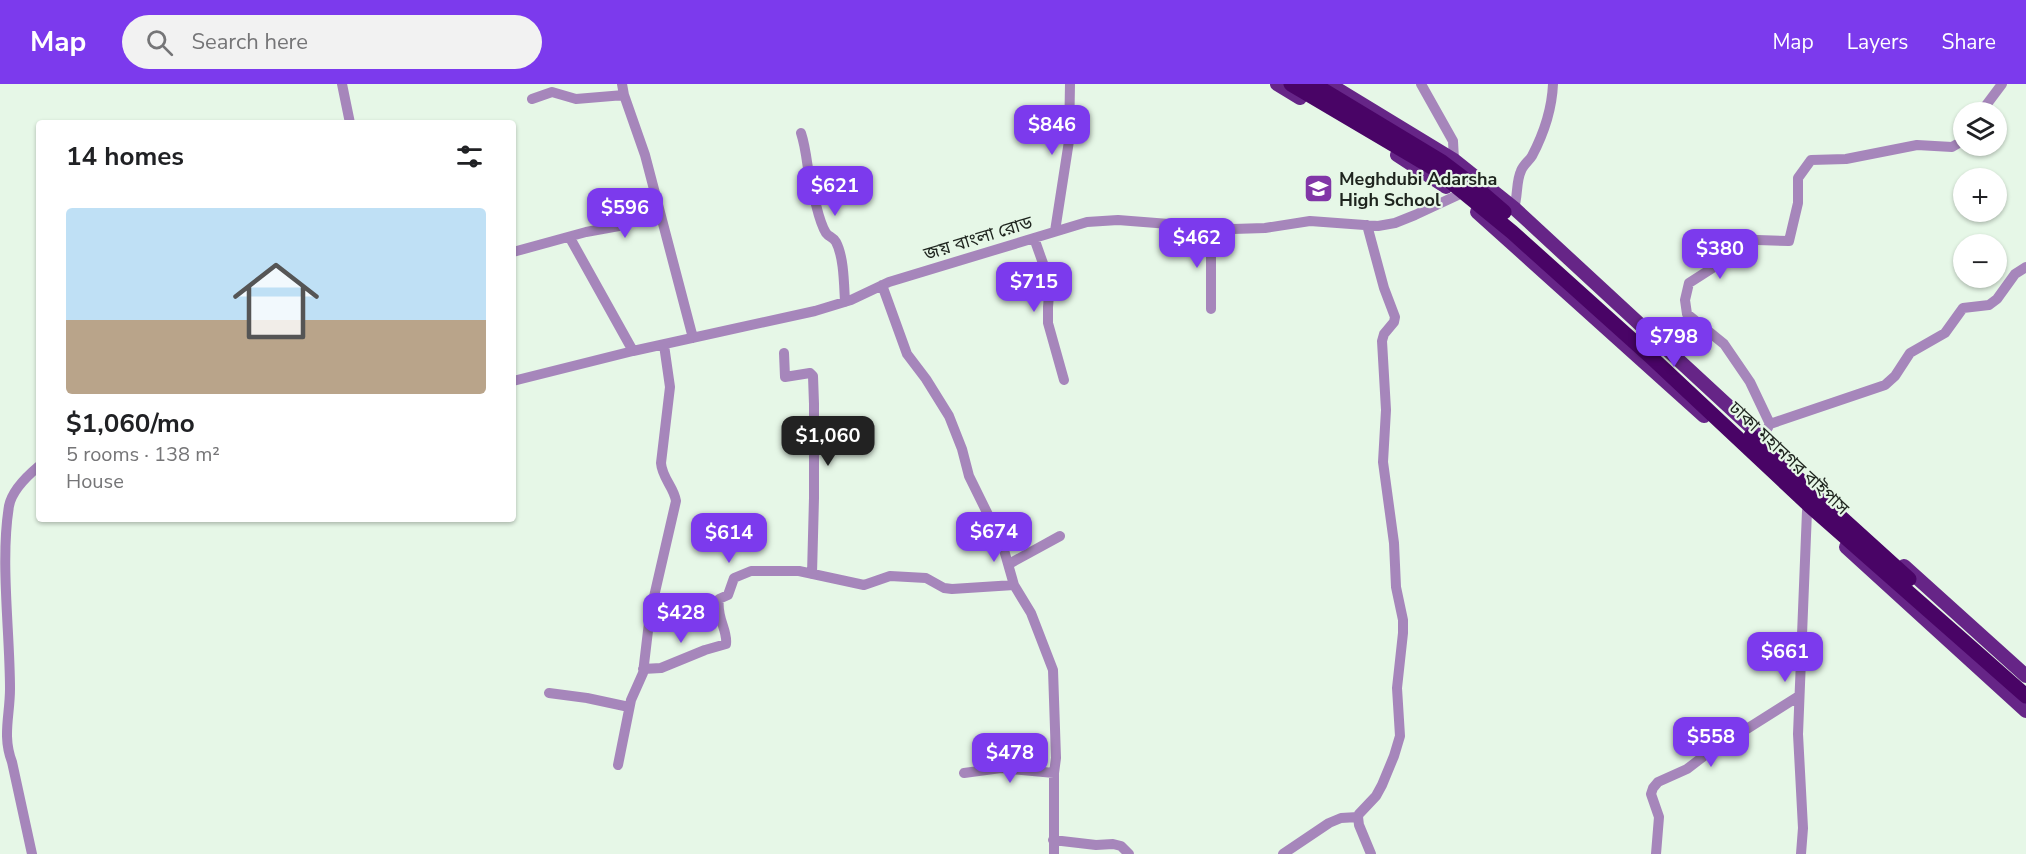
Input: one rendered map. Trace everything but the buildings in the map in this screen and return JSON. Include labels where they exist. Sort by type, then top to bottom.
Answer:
[{"type":"highway","name":"ঢাকা মহানগর বাইপাস","points":[[1291,84],[1435,169],[1512,232],[1650,356],[1809,505],[2026,696]]},
{"type":"highway","points":[[1313,84],[1442,162],[1475,187],[1657,349],[2026,686]]},
{"type":"main road","points":[[1277,84],[1423,171],[1458,195],[2026,711]]},
{"type":"main road","points":[[1329,84],[1454,160],[1514,208],[1762,438],[2026,676]]},
{"type":"street","points":[[342,84],[349,120]]},
{"type":"street","points":[[1055,231],[1069,141],[1070,84]]},
{"type":"street","points":[[1421,84],[1453,141],[1454,160]]},
{"type":"street","points":[[1514,208],[1520,173],[1531,157],[1546,119],[1552,100],[1553,84]]},
{"type":"street","points":[[1988,102],[2002,84]]},
{"type":"street","points":[[532,99],[552,92],[576,99],[623,89],[645,154],[693,338]]},
{"type":"street","points":[[801,133],[807,150],[811,187],[820,218],[827,234],[837,244],[843,274],[845,302]]},
{"type":"street","points":[[1770,423],[1750,382],[1724,344],[1687,314],[1685,300],[1689,283],[1714,267],[1719,241],[1726,239],[1789,242],[1798,203],[1798,178],[1811,160],[1846,159],[1917,145],[1953,146]]},
{"type":"street","name":"জয় বাংলা রোড","points":[[516,380],[633,351],[815,311],[845,302],[882,285],[1077,224],[1109,219],[1211,228],[1252,229],[1310,221],[1378,226],[1395,223],[1458,195]]},
{"type":"street","points":[[516,251],[586,232],[626,224],[658,209]]},
{"type":"street","points":[[1367,225],[1384,288],[1396,320],[1387,330],[1382,341],[1386,410],[1383,462],[1394,543],[1396,586],[1403,620],[1397,688],[1400,736],[1379,791],[1358,818],[1371,854]]},
{"type":"street","points":[[1211,228],[1211,309]]},
{"type":"street","points":[[570,238],[633,351]]},
{"type":"street","points":[[1034,238],[1050,283],[1048,323],[1064,380]]},
{"type":"street","points":[[1762,438],[1770,423],[1885,385],[1895,376],[1910,353],[1945,333],[1963,308],[1989,305],[2015,274],[2026,267]]},
{"type":"street","points":[[882,285],[907,354],[949,416],[962,449],[969,476],[1002,543],[1014,585],[1031,613],[1054,674],[1056,758],[1054,854]]},
{"type":"street","points":[[618,765],[629,707],[643,669],[650,614],[676,501],[663,475],[661,463],[670,387],[664,345]]},
{"type":"street","points":[[784,353],[785,377],[810,373],[813,376],[812,574]]},
{"type":"street","points":[[32,854],[7,748],[10,691],[3,606],[4,503],[36,468]]},
{"type":"street","points":[[1801,854],[1803,828],[1798,734],[1807,511]]},
{"type":"street","points":[[1009,564],[1060,536]]},
{"type":"street","points":[[643,669],[661,668],[726,644],[727,639],[719,616],[718,602],[720,598],[728,595],[732,582],[738,576],[751,571],[799,571],[864,585],[895,576],[926,578],[952,589],[1014,585]]},
{"type":"street","points":[[549,693],[629,707]]},
{"type":"street","points":[[1656,854],[1659,816],[1652,794],[1658,782],[1687,769],[1799,696]]},
{"type":"street","points":[[964,773],[1000,768],[1054,772]]},
{"type":"street","points":[[1283,854],[1329,823],[1341,818],[1358,818]]},
{"type":"street","points":[[1053,840],[1096,845],[1113,844],[1121,846],[1129,854]]},
{"type":"place","name":"Meghdubi Adarsha High School","points":[[1318,189]]}]
